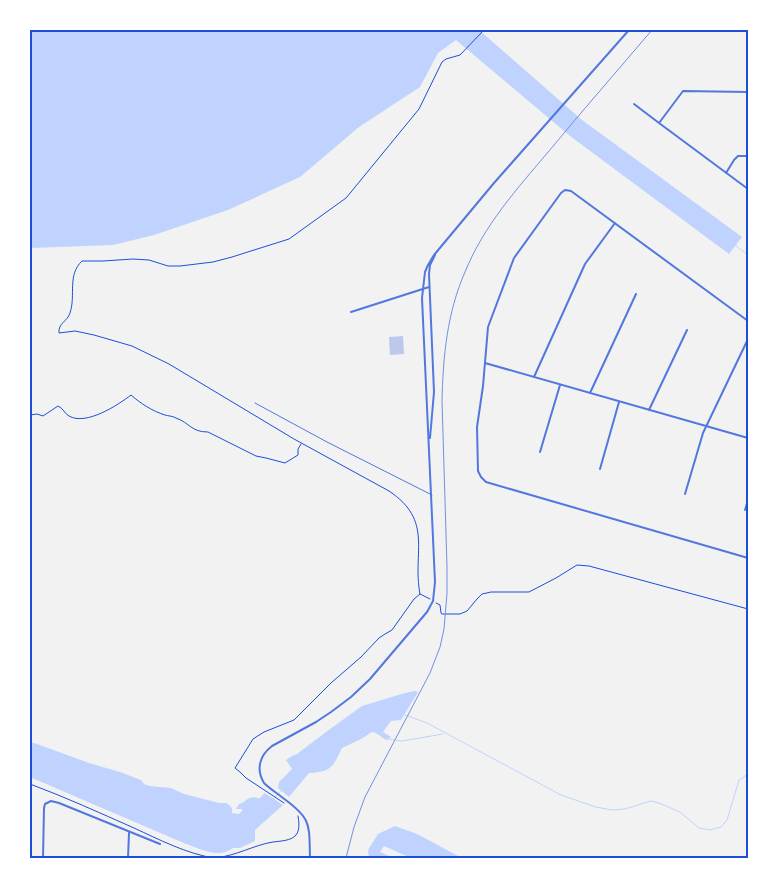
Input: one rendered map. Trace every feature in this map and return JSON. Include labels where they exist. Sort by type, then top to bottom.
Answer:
[{"type":"street","points":[[310,858],[307,821],[300,811],[264,783],[259,768],[261,759],[267,749],[316,722],[351,697],[379,669],[420,621],[433,601],[436,582],[422,303],[425,272],[439,248],[629,30]]},
{"type":"street","points":[[659,123],[683,92],[748,92]]},
{"type":"street","points":[[634,104],[748,189]]},
{"type":"street","points":[[726,173],[738,156],[748,156]]},
{"type":"street","points":[[748,321],[571,191],[565,190],[514,258],[488,327],[483,386],[476,433],[478,471],[483,480],[490,484],[748,558]]},
{"type":"street","points":[[534,377],[585,264],[615,223]]},
{"type":"street","points":[[430,447],[434,392],[429,274],[430,265],[439,248]]},
{"type":"street","points":[[351,312],[429,287]]},
{"type":"street","points":[[590,393],[636,294]]},
{"type":"street","points":[[649,410],[687,330]]},
{"type":"street","points":[[686,494],[703,433],[748,339]]},
{"type":"street","points":[[485,363],[748,438]]},
{"type":"street","points":[[540,452],[560,384]]},
{"type":"street","points":[[600,469],[619,401]]},
{"type":"street","points":[[745,510],[748,500]]},
{"type":"street","points":[[43,858],[43,811],[47,802],[53,801],[160,844]]},
{"type":"street","points":[[128,858],[129,832]]},
{"type":"lane","points":[[254,403],[432,495]]},
{"type":"path","points":[[420,594],[418,534],[413,516],[399,498],[301,444],[169,364],[132,346],[75,331],[59,333],[59,328],[67,320],[70,313],[74,272],[82,261],[133,259],[149,260],[168,266],[213,262],[281,242],[310,224],[352,192],[419,109],[442,62],[460,55],[483,31]]},
{"type":"path","points":[[30,415],[37,414],[43,416],[58,406],[69,416],[79,419],[98,416],[131,395],[153,410],[176,418],[200,432],[208,432],[256,456],[285,463],[298,455],[298,449],[301,444]]},
{"type":"path","points":[[420,594],[440,605],[440,613],[460,614],[467,611],[482,594],[490,592],[529,592],[577,565],[589,566],[748,609]]},
{"type":"path","points":[[285,804],[246,778],[235,768],[252,739],[294,720],[379,638],[392,630],[414,599],[420,594]]},
{"type":"path","points":[[30,784],[189,851],[215,858],[228,856],[269,842],[287,840],[294,837],[299,826],[298,814]]},
{"type":"water","points":[[30,30],[479,30],[582,120],[742,237],[729,254],[570,136],[456,40],[438,53],[420,87],[359,127],[300,177],[228,210],[154,235],[113,245],[30,248]]},
{"type":"water","points":[[415,691],[418,692],[401,720],[391,721],[383,732],[391,737],[386,740],[372,732],[342,748],[336,760],[327,770],[309,773],[289,797],[278,788],[279,782],[292,769],[286,760],[362,706]]},
{"type":"water","points":[[30,742],[120,772],[141,780],[144,784],[150,786],[171,788],[184,794],[226,803],[232,808],[232,813],[239,814],[242,809],[236,809],[239,804],[252,797],[260,798],[264,793],[283,805],[255,830],[255,841],[240,848],[233,848],[221,853],[210,852],[186,844],[30,777]]},
{"type":"water","points":[[395,826],[417,834],[462,858],[411,858],[384,846],[380,852],[394,858],[369,858],[368,850],[378,834]]},
{"type":"building","points":[[403,336],[404,354],[390,355],[389,337]]},
{"type":"waterway","points":[[735,245],[748,255]]},
{"type":"waterway","points":[[403,714],[427,723],[561,795],[596,807],[612,810],[625,809],[651,801],[680,812],[699,828],[710,830],[721,827],[727,820],[739,780],[748,774]]},
{"type":"waterway","points":[[388,739],[402,741],[443,734]]},
{"type":"waterway","points":[[273,799],[282,790]]},
{"type":"railway","points":[[346,858],[354,827],[365,797],[430,673],[440,647],[444,629],[447,567],[442,401],[447,335],[459,288],[473,255],[502,208],[652,30]]}]
